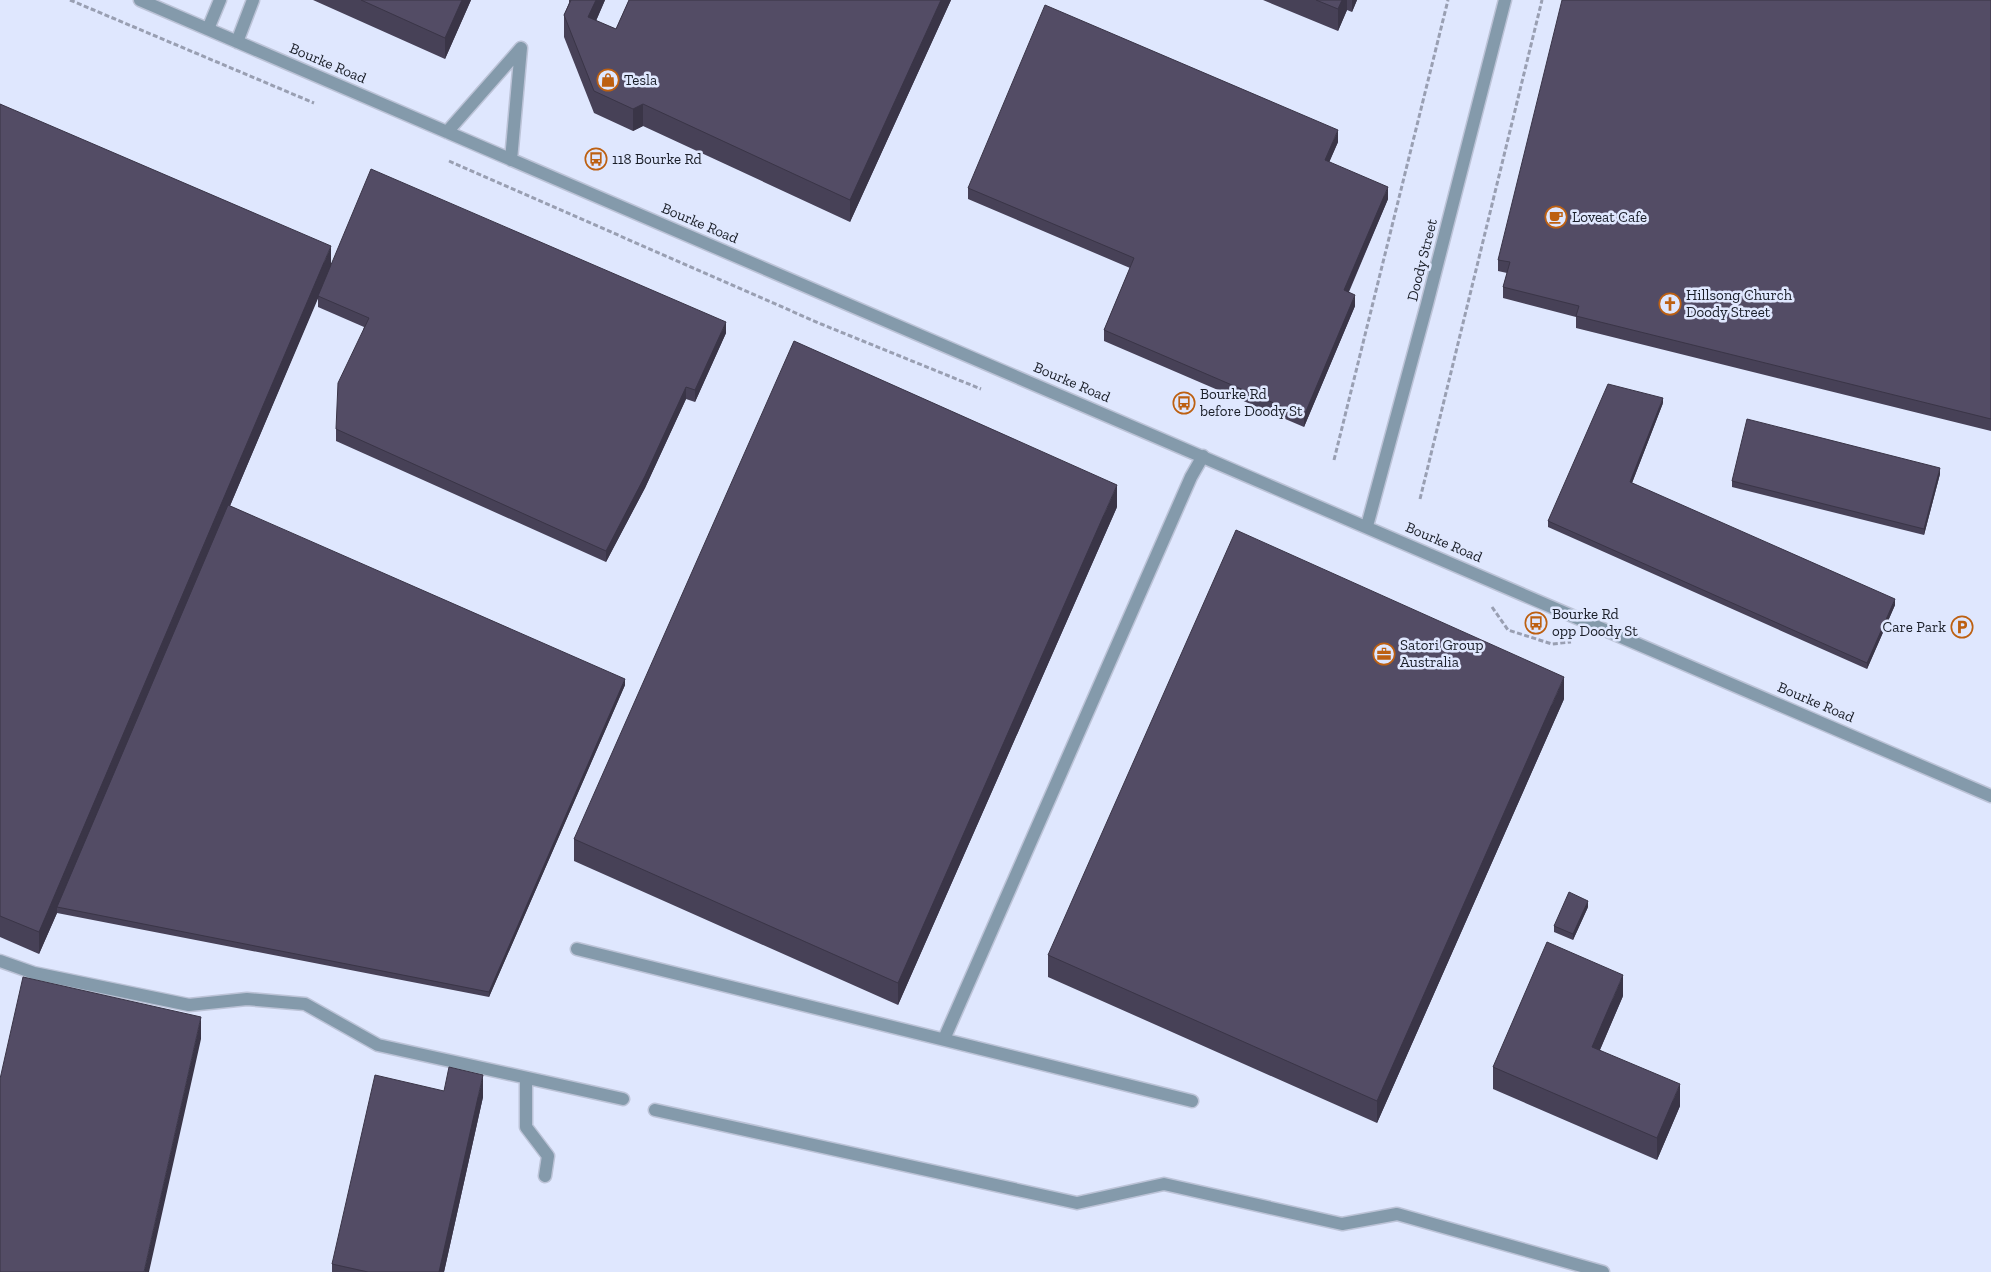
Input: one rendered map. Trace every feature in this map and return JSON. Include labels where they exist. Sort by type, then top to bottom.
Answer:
[{"type":"street","name":"Bourke Road","points":[[140,0],[1367,526],[1991,796]]},
{"type":"street","points":[[208,29],[220,0]]},
{"type":"street","points":[[237,42],[253,0]]},
{"type":"street","name":"Doody Street","points":[[1367,526],[1427,304],[1505,0]]},
{"type":"street","points":[[447,132],[521,48],[512,160]]},
{"type":"street","points":[[944,1039],[1191,477],[1203,456]]},
{"type":"street","points":[[577,949],[1192,1101]]},
{"type":"street","points":[[0,960],[34,973],[189,1005],[247,999],[305,1004],[378,1045],[623,1099]]},
{"type":"street","points":[[526,1078],[526,1127],[548,1156],[545,1176]]},
{"type":"street","points":[[655,1110],[1077,1203],[1164,1184],[1342,1224],[1397,1214],[1602,1272]]},
{"type":"path","points":[[1334,460],[1448,0]]},
{"type":"path","points":[[1420,499],[1542,0]]},
{"type":"building","points":[[361,0],[462,0],[445,38]]},
{"type":"building","points":[[571,0],[596,0],[588,17],[616,29],[629,0],[941,0],[850,200],[643,104],[633,109],[594,91],[564,15]]},
{"type":"building","points":[[1316,0],[1342,0],[1338,9]]},
{"type":"building","points":[[1562,0],[1991,0],[1991,419],[1576,316],[1579,306],[1503,287],[1510,262],[1498,260]]},
{"type":"building","points":[[1045,5],[1338,130],[1325,160],[1388,187],[1344,290],[1355,295],[1304,416],[1104,330],[1134,258],[968,188]]},
{"type":"building","points":[[0,104],[331,246],[39,932],[0,916]]},
{"type":"building","points":[[371,169],[726,322],[695,390],[686,387],[645,476],[606,551],[336,429],[338,383],[369,318],[318,296]]},
{"type":"building","points":[[794,341],[1117,485],[898,983],[574,839]]},
{"type":"building","points":[[1608,384],[1663,398],[1630,482],[1895,599],[1867,663],[1548,521]]},
{"type":"building","points":[[1747,419],[1940,468],[1924,529],[1732,481]]},
{"type":"building","points":[[228,505],[625,679],[489,992],[57,907]]},
{"type":"building","points":[[1236,530],[1564,677],[1377,1101],[1048,955]]},
{"type":"building","points":[[1569,892],[1588,901],[1573,934],[1554,926]]},
{"type":"building","points":[[1547,942],[1623,975],[1592,1047],[1680,1084],[1657,1138],[1493,1067]]},
{"type":"building","points":[[23,977],[201,1017],[144,1272],[0,1272],[0,1079]]},
{"type":"building","points":[[449,1067],[483,1075],[439,1272],[368,1272],[332,1264],[375,1075],[444,1091]]},
{"type":"place","name":"Tesla","points":[[608,80]]},
{"type":"place","name":"118 Bourke Rd","points":[[596,159]]},
{"type":"place","name":"Loveat Cafe","points":[[1556,217]]},
{"type":"place","name":"Hillsong Church Doody Street","points":[[1670,304]]},
{"type":"place","name":"Bourke Rd before Doody St","points":[[1184,403]]},
{"type":"place","name":"Bourke Rd opp Doody St","points":[[1536,623]]},
{"type":"place","name":"Care Park","points":[[1962,627]]},
{"type":"place","name":"Satori Group Australia","points":[[1384,654]]}]
